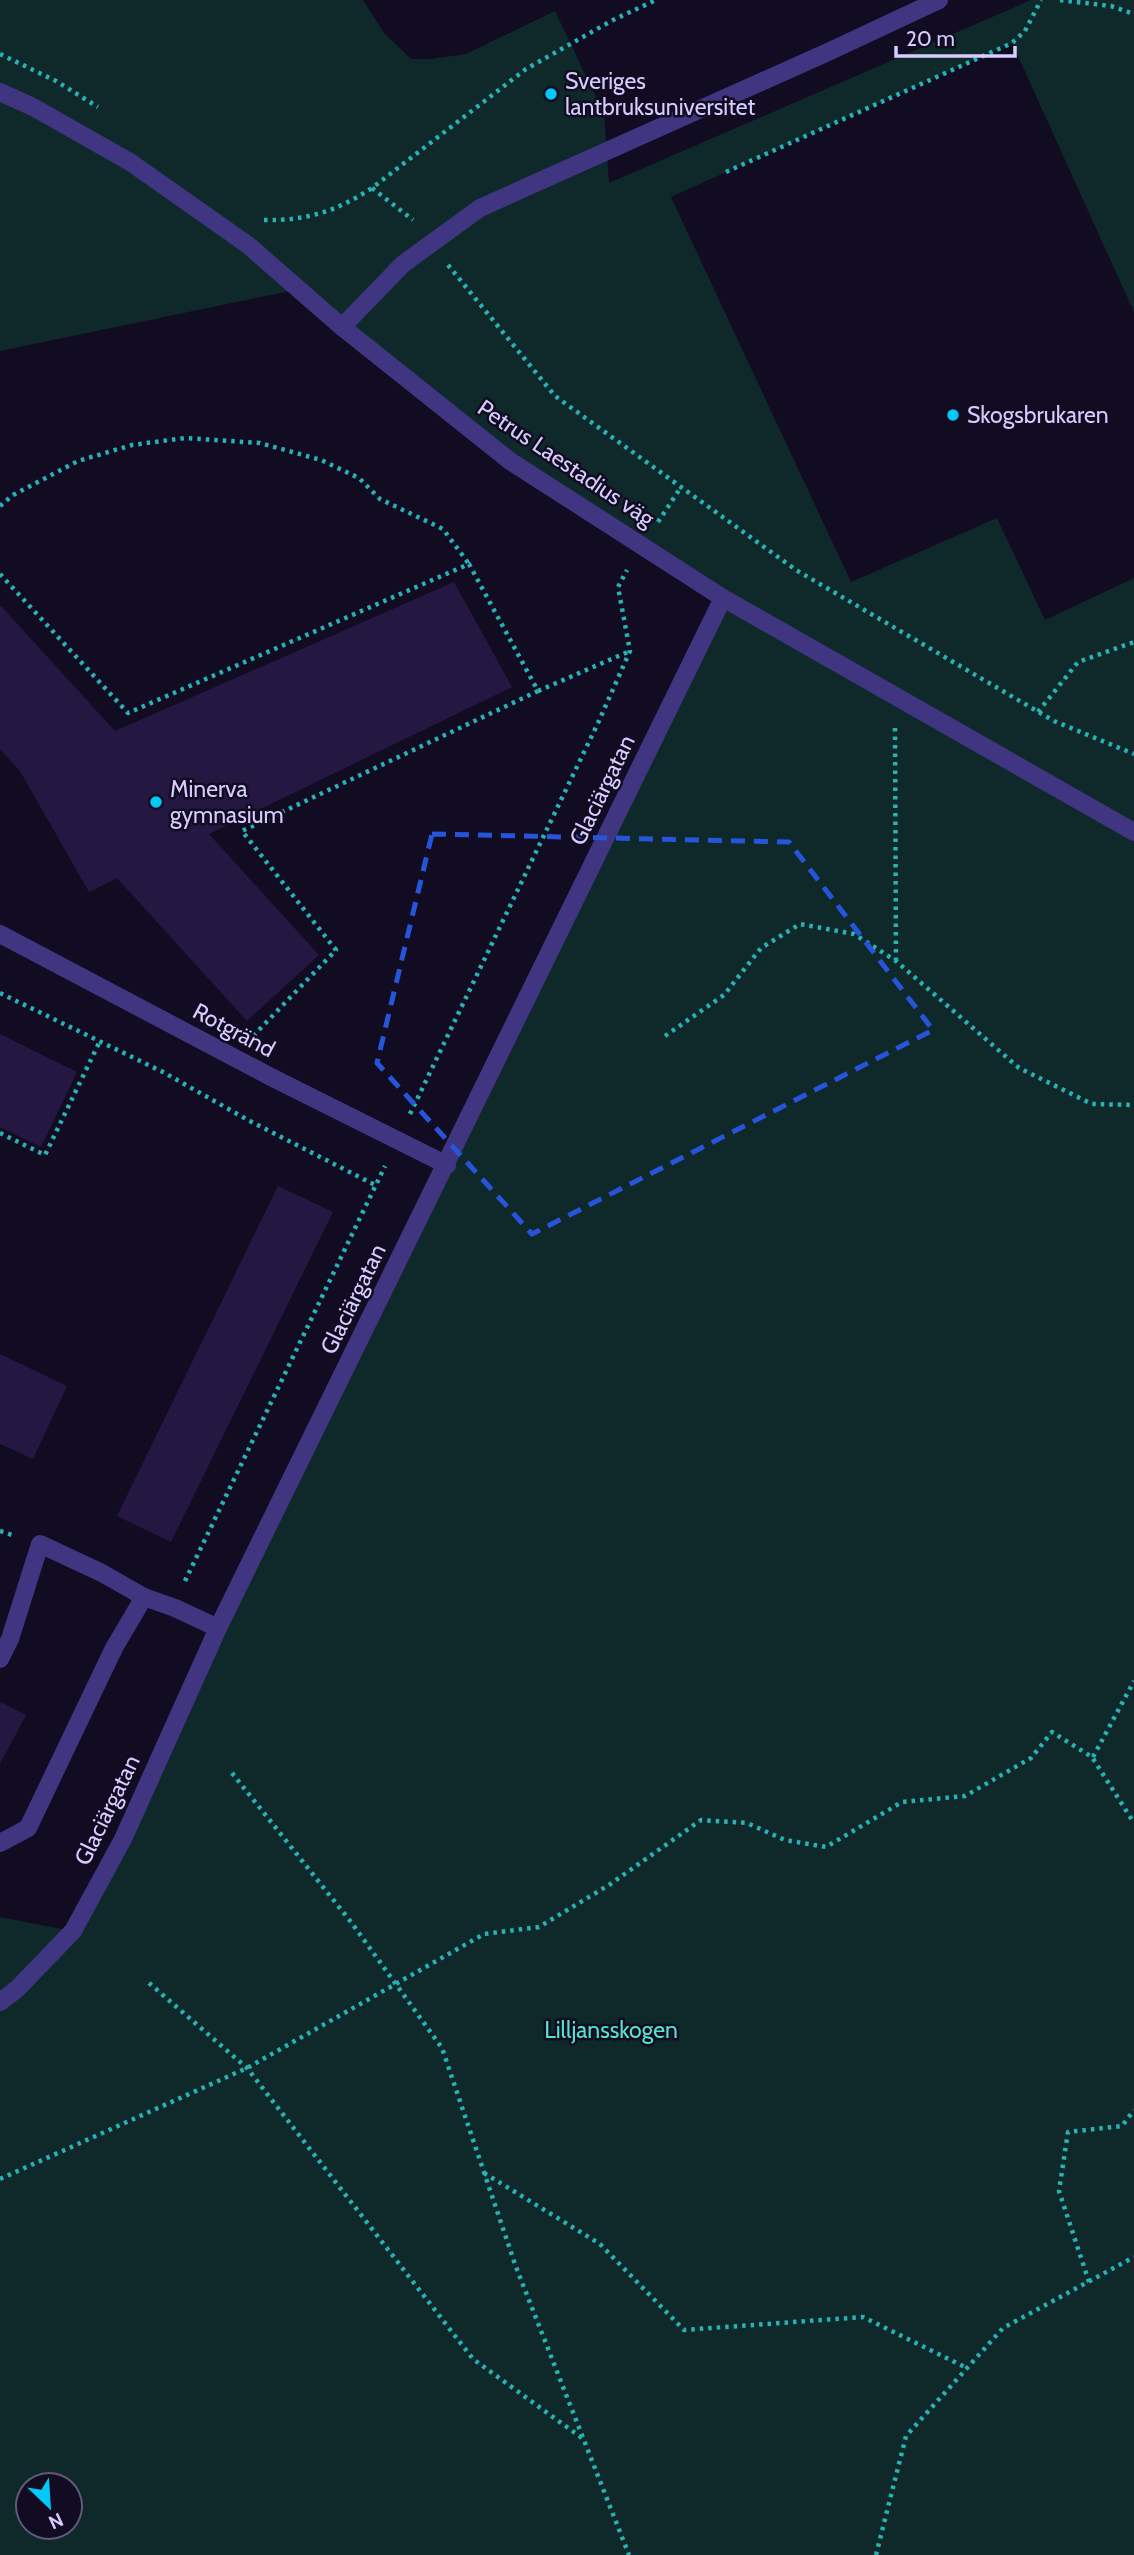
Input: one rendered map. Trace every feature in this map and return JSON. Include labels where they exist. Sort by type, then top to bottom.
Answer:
[{"type":"street","points":[[342,327],[403,264],[480,208],[939,0]]},
{"type":"street","name":"Petrus Laestadius väg","points":[[0,92],[79,132],[172,191],[248,245],[342,327],[510,461],[723,598],[1134,832]]},
{"type":"street","name":"Glaciärgatan","points":[[0,2002],[18,1989],[73,1931],[123,1839],[218,1628],[723,598]]},
{"type":"street","name":"Rotgränd","points":[[0,934],[447,1165]]},
{"type":"street","points":[[0,1659],[10,1639],[40,1544],[102,1573],[144,1597],[218,1628]]},
{"type":"street","points":[[0,1843],[28,1828],[114,1648],[144,1597]]},
{"type":"path","points":[[260,220],[285,221],[346,205],[372,188],[526,69],[613,20],[656,0]]},
{"type":"path","points":[[726,172],[1012,43],[1025,31],[1041,0]]},
{"type":"path","points":[[1060,0],[1111,6],[1134,14]]},
{"type":"path","points":[[0,54],[56,81],[103,110]]},
{"type":"path","points":[[372,188],[419,224],[468,292],[555,396],[796,570],[1054,721],[1134,754]]},
{"type":"path","points":[[0,506],[13,495],[78,461],[132,445],[185,438],[260,443],[321,460],[359,478],[380,499],[443,529],[469,564],[538,691]]},
{"type":"path","points":[[175,1608],[178,1594],[398,1140],[630,651],[618,587],[681,487]]},
{"type":"path","points":[[0,574],[128,713],[469,564]]},
{"type":"path","points":[[1038,712],[1078,662],[1134,642]]},
{"type":"path","points":[[239,1059],[255,1034],[336,950],[242,831],[538,691],[630,651]]},
{"type":"path","points":[[895,696],[896,961]]},
{"type":"path","points":[[665,1036],[724,995],[761,948],[800,924],[854,934],[896,961],[1019,1068],[1092,1104],[1134,1105]]},
{"type":"path","points":[[0,992],[99,1043],[163,1072],[248,1120],[375,1185]]},
{"type":"path","points":[[0,1133],[45,1155],[99,1043]]},
{"type":"path","points":[[1092,1758],[1134,1681]]},
{"type":"path","points":[[0,2179],[247,2068],[484,1934],[539,1927],[609,1885],[701,1821],[747,1823],[785,1840],[826,1847],[902,1802],[965,1796],[1031,1758],[1052,1732],[1092,1758],[1134,1823]]},
{"type":"path","points":[[232,1773],[351,1922],[442,2048],[516,2267],[629,2555]]},
{"type":"path","points":[[149,1983],[247,2068],[473,2359],[583,2439]]},
{"type":"path","points":[[1089,2282],[1059,2191],[1068,2132],[1122,2126],[1134,2110]]},
{"type":"path","points":[[484,2173],[600,2244],[684,2330],[863,2317],[967,2368]]},
{"type":"path","points":[[876,2555],[906,2436],[1003,2328],[1134,2258]]},
{"type":"highlighted area","points":[[432,834],[789,842],[933,1030],[532,1234],[377,1063]]},
{"type":"green space","name":"Lilljansskogen","points":[[0,0],[363,0],[384,33],[411,59],[466,54],[555,11],[604,114],[609,183],[1031,0],[1134,0],[1134,312],[1012,43],[671,197],[851,582],[997,518],[1045,620],[1134,578],[1134,2555],[0,2555],[0,1917],[72,1931],[723,598],[510,461],[300,289],[0,351]]},
{"type":"building","name":"Minerva gymnasium","points":[[454,582],[512,687],[209,834],[319,955],[247,1021],[117,878],[89,892],[20,771],[0,749],[0,607],[115,731]]},
{"type":"building","points":[[0,1034],[77,1072],[41,1147],[0,1127]]},
{"type":"building","points":[[278,1186],[333,1212],[171,1542],[117,1516]]},
{"type":"building","points":[[0,1354],[67,1386],[33,1459],[0,1444]]},
{"type":"building","points":[[1,1702],[26,1715],[0,1764],[0,1705]]},
{"type":"place","name":"Sveriges lantbruksuniversitet","points":[[551,94]]},
{"type":"place","name":"Skogsbrukaren","points":[[953,415]]},
{"type":"place","name":"Minerva gymnasium","points":[[156,802]]}]
